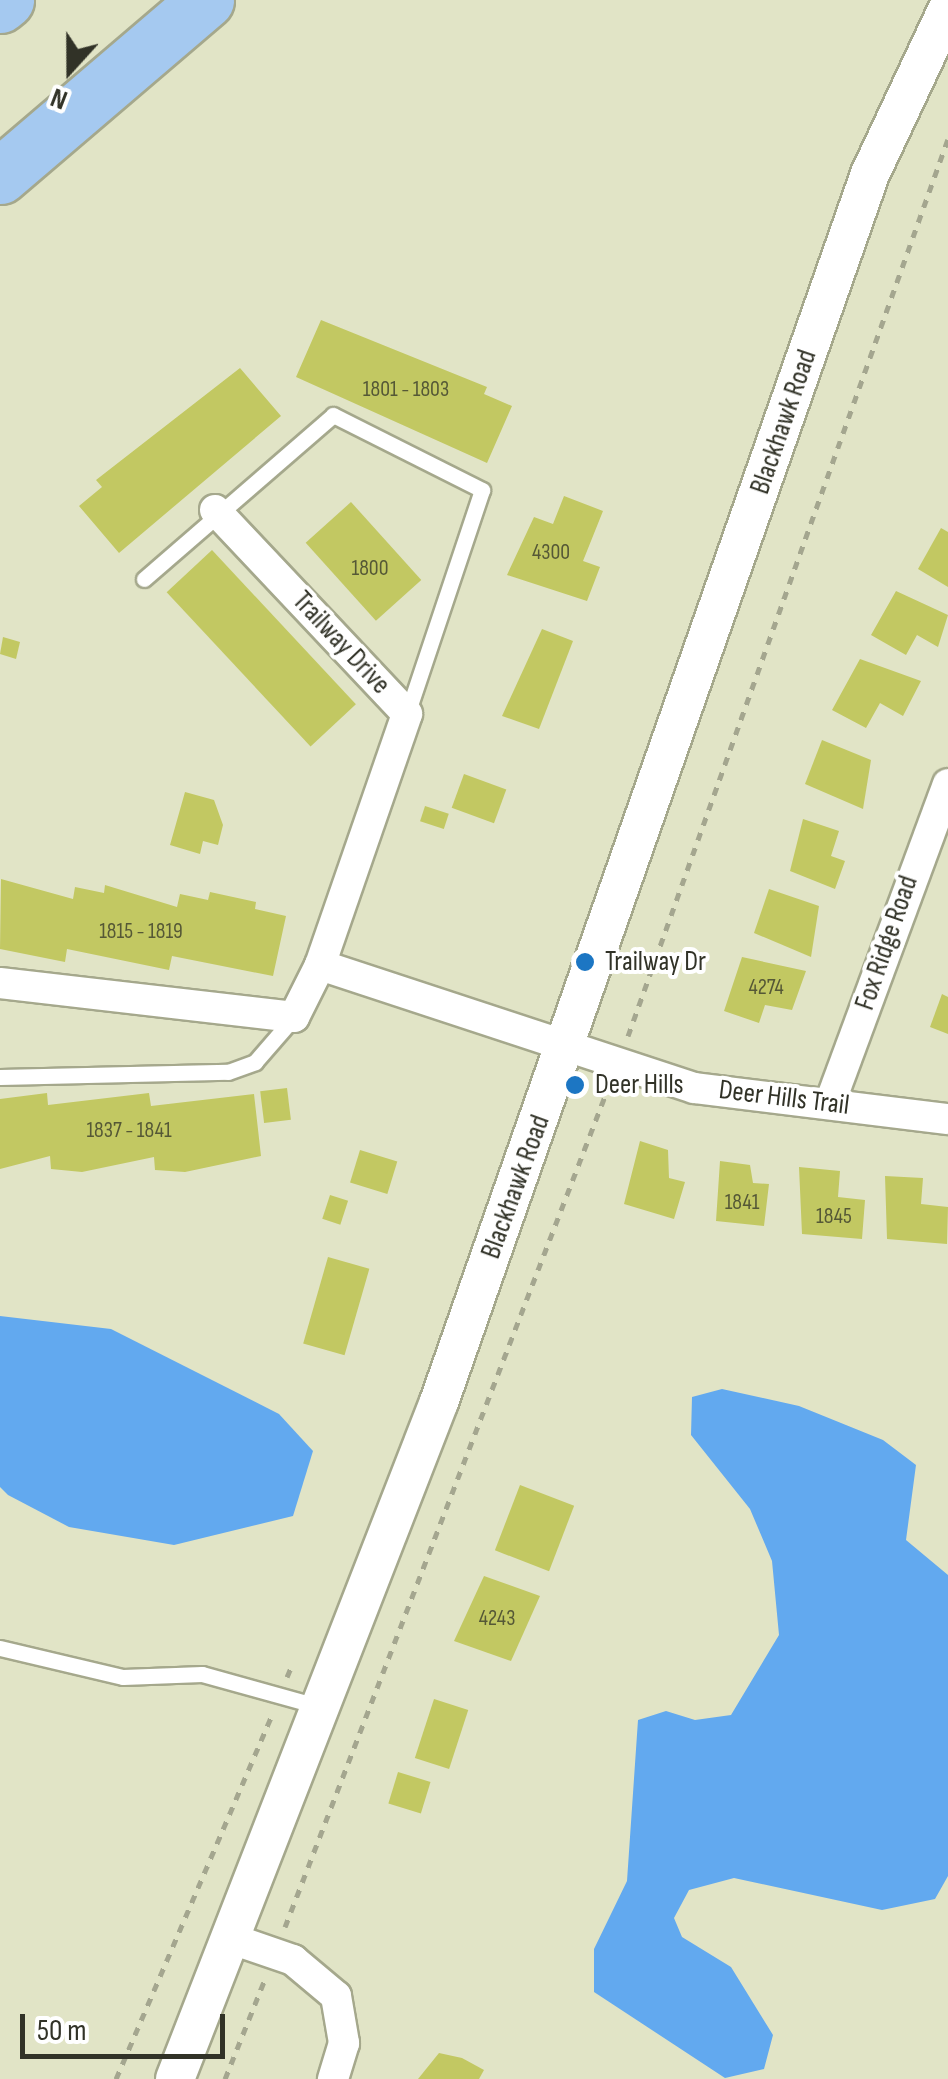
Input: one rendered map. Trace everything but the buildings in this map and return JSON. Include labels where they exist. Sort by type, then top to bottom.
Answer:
[{"type":"highway","points":[[0,5],[6,0]]},
{"type":"highway","points":[[0,176],[206,0]]},
{"type":"street","name":"Blackhawk Road","points":[[174,2079],[321,1707],[567,1046],[870,174],[948,8]]},
{"type":"street","name":"Trailway Drive","points":[[215,510],[408,714],[320,966],[294,1017]]},
{"type":"street","name":"Fox Ridge Road","points":[[830,1103],[948,784]]},
{"type":"street","points":[[320,966],[567,1046]]},
{"type":"street","points":[[0,983],[294,1017]]},
{"type":"street","name":"Deer Hills Trail","points":[[567,1046],[694,1088],[948,1119]]},
{"type":"street","points":[[232,1939],[275,1954],[336,1996],[344,2043],[333,2079]]},
{"type":"lane","points":[[144,579],[215,510],[333,415],[482,490],[408,714]]},
{"type":"lane","points":[[0,1077],[228,1072],[255,1062],[294,1017]]},
{"type":"lane","points":[[0,1648],[80,1671],[202,1674],[321,1707]]},
{"type":"path","points":[[225,2079],[618,1063],[948,139]]},
{"type":"path","points":[[116,2079],[292,1665]]},
{"type":"water","points":[[0,1316],[111,1329],[279,1414],[313,1451],[293,1516],[174,1545],[69,1527],[8,1495],[0,1487]]},
{"type":"water","points":[[722,1389],[799,1406],[883,1440],[916,1465],[906,1540],[948,1575],[948,1876],[935,1899],[882,1910],[734,1878],[689,1890],[674,1918],[682,1937],[731,1967],[773,2035],[764,2069],[725,2078],[594,1992],[594,1949],[627,1881],[638,1720],[666,1711],[695,1720],[731,1715],[779,1635],[772,1561],[750,1509],[691,1435],[692,1397]]},
{"type":"place","name":"Trailway Dr","points":[[585,962]]},
{"type":"place","name":"Deer Hills","points":[[575,1085]]}]
